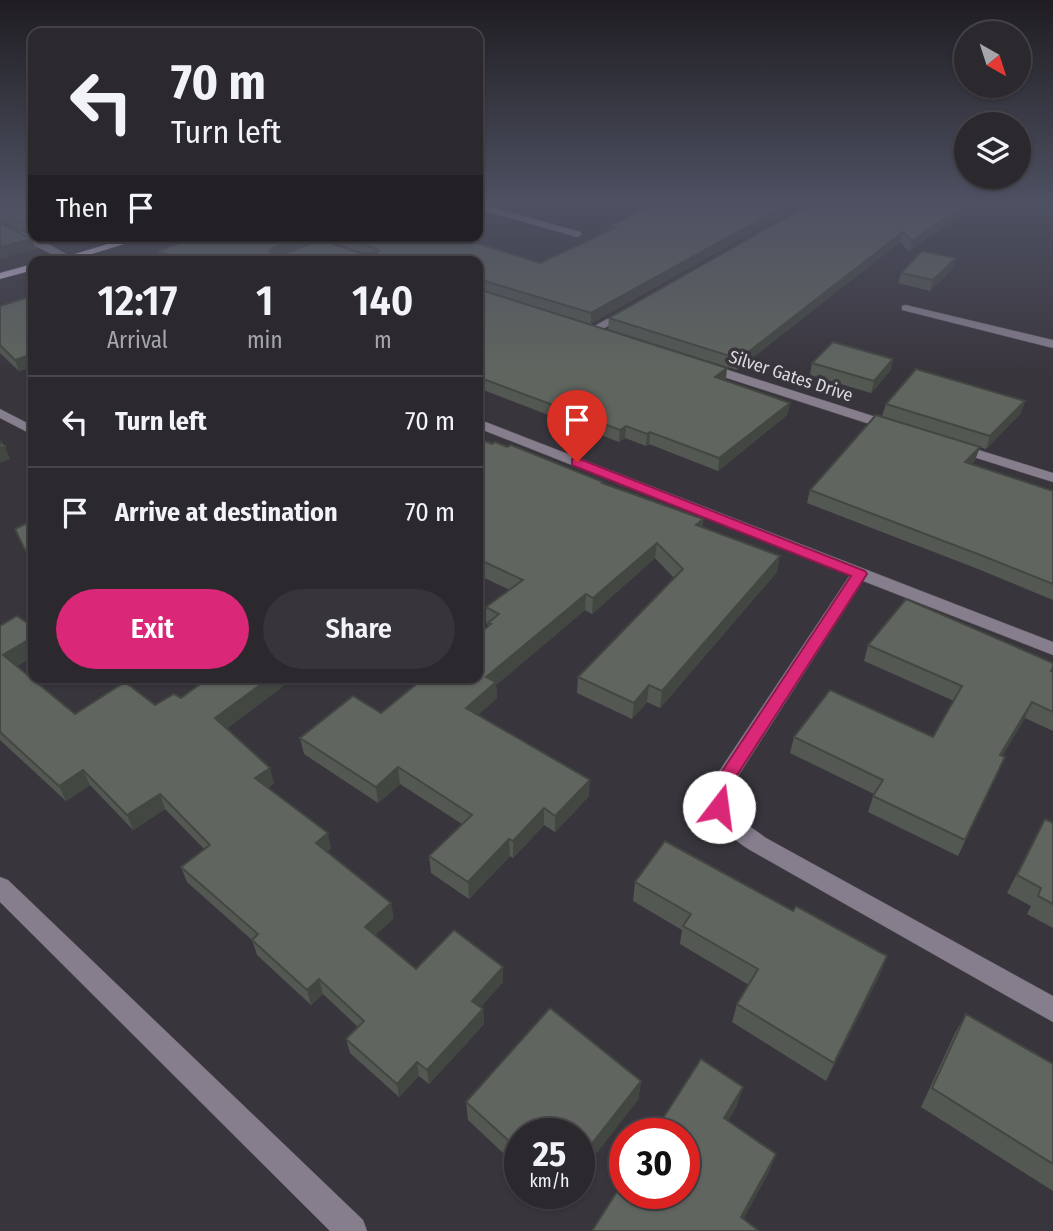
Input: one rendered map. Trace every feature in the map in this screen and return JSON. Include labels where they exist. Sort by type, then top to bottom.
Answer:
[{"type":"main road","points":[[0,276],[28,268]]},
{"type":"street","points":[[592,331],[634,307]]},
{"type":"street","points":[[906,308],[1053,344]]},
{"type":"street","name":"Silver Gates Drive","points":[[697,365],[908,432]]},
{"type":"street","points":[[0,412],[28,428]]},
{"type":"street","points":[[483,425],[1053,649]]},
{"type":"street","points":[[948,444],[1053,478]]},
{"type":"street","points":[[859,574],[723,782],[718,791],[719,807],[731,825],[758,844],[1053,1010]]},
{"type":"street","points":[[0,887],[352,1231]]},
{"type":"building","points":[[483,259],[529,259],[540,263],[548,259],[688,259],[591,313],[483,281]]},
{"type":"building","points":[[712,259],[868,259],[739,359],[609,318]]},
{"type":"building","points":[[914,259],[954,259],[933,280],[901,273]]},
{"type":"building","points":[[483,291],[727,368],[715,377],[790,403],[719,458],[650,432],[647,434],[626,426],[620,430],[483,379]]},
{"type":"building","points":[[26,298],[28,300],[28,356],[15,360],[0,345],[0,306]]},
{"type":"building","points":[[833,342],[893,359],[874,381],[812,363]]},
{"type":"building","points":[[916,369],[1025,401],[990,436],[886,404]]},
{"type":"building","points":[[876,415],[980,447],[965,462],[1053,491],[1053,584],[810,490]]},
{"type":"building","points":[[483,440],[507,447],[511,445],[602,483],[703,519],[696,525],[780,556],[662,691],[649,685],[634,703],[578,677],[683,569],[657,543],[593,598],[586,594],[486,677],[496,682],[466,708],[590,780],[555,816],[544,808],[513,841],[509,839],[468,882],[429,856],[472,815],[398,767],[376,787],[300,738],[353,696],[381,713],[418,683],[483,683],[483,631],[499,614],[486,607],[523,580],[483,561]]},
{"type":"building","points":[[28,522],[28,549],[25,550],[15,529]]},
{"type":"building","points":[[906,599],[1053,663],[1053,712],[1032,702],[1000,755],[1005,757],[965,840],[873,796],[883,780],[794,737],[830,690],[933,737],[962,686],[868,645]]},
{"type":"building","points":[[17,616],[28,624],[28,640],[3,655],[28,675],[28,683],[37,683],[75,714],[123,683],[155,705],[174,694],[181,698],[202,683],[263,683],[215,718],[270,768],[255,778],[328,833],[316,843],[391,903],[365,927],[416,969],[454,930],[503,967],[472,1001],[483,1009],[427,1070],[417,1062],[397,1084],[346,1039],[364,1021],[319,979],[307,990],[252,940],[258,934],[181,867],[210,845],[160,794],[127,815],[83,770],[59,786],[0,732],[0,626]]},
{"type":"building","points":[[1045,819],[1053,823],[1053,904],[1038,896],[1041,888],[1017,875]]},
{"type":"building","points":[[665,841],[793,911],[796,906],[887,956],[834,1063],[737,1004],[758,969],[683,926],[691,914],[635,882]]},
{"type":"building","points":[[550,1008],[641,1081],[612,1118],[609,1118],[595,1140],[595,1118],[504,1118],[504,1136],[466,1102]]},
{"type":"building","points":[[966,1014],[1053,1064],[1053,1164],[932,1088]]},
{"type":"building","points":[[701,1059],[743,1087],[724,1118],[776,1154],[741,1217],[759,1231],[592,1231],[609,1204],[609,1209],[700,1209],[700,1118],[663,1118]]},
{"type":"route","points":[[577,462],[859,574],[723,782],[718,791],[719,807]]}]
